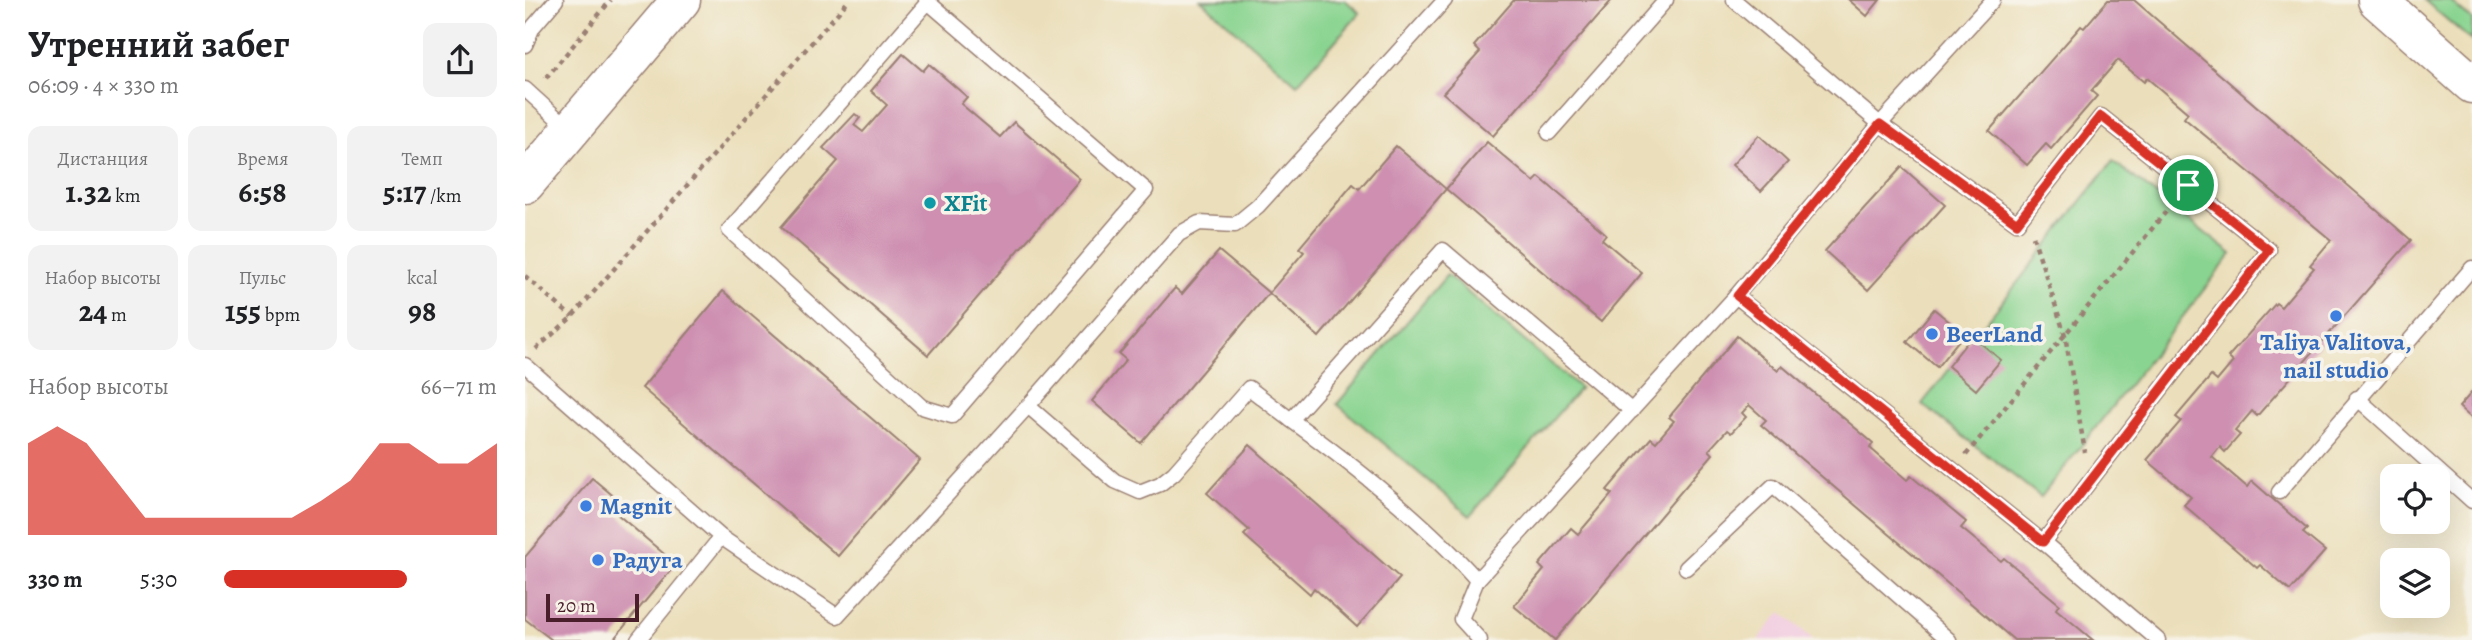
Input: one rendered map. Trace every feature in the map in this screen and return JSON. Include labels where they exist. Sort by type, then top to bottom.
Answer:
[{"type":"street","points":[[525,184],[681,0]]},
{"type":"street","points":[[2377,0],[2472,84]]},
{"type":"lane","points":[[525,44],[533,27],[556,0]]},
{"type":"lane","points":[[525,365],[721,537],[837,616],[1028,406],[1179,234],[1199,223],[1235,225],[1258,206],[1445,0]]},
{"type":"lane","points":[[1549,133],[1666,0]]},
{"type":"lane","points":[[1734,0],[1880,124],[2017,223],[2101,116],[2269,250],[2043,542]]},
{"type":"lane","points":[[1480,640],[1461,619],[1477,580],[1737,296],[1880,124],[1993,0]]},
{"type":"lane","points":[[927,1],[1146,190],[952,416],[922,407],[729,230],[927,1]]},
{"type":"lane","points":[[528,92],[570,130]]},
{"type":"lane","points":[[1291,420],[1443,250],[1632,411]]},
{"type":"lane","points":[[2279,492],[2357,398],[2472,268]]},
{"type":"lane","points":[[1737,296],[1955,469],[2158,640]]},
{"type":"lane","points":[[1028,406],[1115,481],[1140,492],[1160,484],[1174,473],[1249,388],[1322,442],[1454,555],[1477,580]]},
{"type":"lane","points":[[2357,398],[2472,500]]},
{"type":"lane","points":[[1686,568],[1773,485],[1949,640]]},
{"type":"lane","points":[[638,640],[721,537]]},
{"type":"path","points":[[528,92],[611,0]]},
{"type":"path","points":[[534,350],[572,317],[849,0]]},
{"type":"path","points":[[1955,469],[2188,185]]},
{"type":"path","points":[[2026,212],[2065,335],[2090,480]]},
{"type":"path","points":[[525,276],[572,317]]},
{"type":"shaded area","points":[[1781,612],[1814,640],[1758,640]]},
{"type":"green space","points":[[1201,0],[1345,0],[1360,13],[1297,84]]},
{"type":"green space","points":[[2424,0],[2449,0],[2472,20],[2472,41]]},
{"type":"green space","points":[[2113,161],[2232,254],[2041,497],[1922,404]]},
{"type":"green space","points":[[1447,275],[1580,388],[1470,516],[1337,404]]},
{"type":"building","points":[[1514,0],[1612,0],[1493,136],[1443,93],[1480,52],[1474,46]]},
{"type":"building","points":[[1849,0],[1880,0],[1867,16]]},
{"type":"building","points":[[2108,0],[2134,0],[2411,240],[2257,416],[2252,411],[2235,431],[2240,435],[2225,452],[2220,447],[2212,457],[2247,487],[2252,481],[2307,529],[2303,533],[2325,551],[2290,591],[2260,565],[2257,568],[2184,505],[2191,497],[2147,460],[2181,421],[2176,417],[2211,376],[2217,381],[2233,362],[2228,357],[2276,303],[2281,307],[2314,268],[2310,265],[2331,240],[2184,118],[2188,113],[2147,78],[2144,82],[2118,60],[2091,91],[2097,96],[2051,149],[2046,144],[2027,165],[1989,131],[2081,26],[2084,28]]},
{"type":"building","name":"XFit","points":[[903,54],[923,71],[929,64],[967,97],[961,104],[1000,137],[1014,122],[1080,179],[928,355],[781,227],[838,161],[823,148],[855,114],[860,118],[854,125],[863,132],[887,105],[871,91]]},
{"type":"building","points":[[1759,135],[1788,162],[1761,191],[1732,165]]},
{"type":"building","points":[[1487,142],[1534,182],[1539,177],[1606,234],[1602,239],[1642,273],[1601,322],[1446,189]]},
{"type":"building","points":[[1396,146],[1446,189],[1319,337],[1269,293],[1304,252],[1299,248],[1353,184],[1359,189]]},
{"type":"building","points":[[1902,167],[1945,205],[1868,290],[1825,251]]},
{"type":"building","points":[[1219,251],[1269,293],[1141,443],[1092,401],[1126,360],[1119,354],[1175,288],[1182,294]]},
{"type":"building","points":[[723,291],[920,460],[838,556],[642,388]]},
{"type":"building","points":[[1934,309],[1964,334],[1937,367],[1907,342]]},
{"type":"building","points":[[1737,336],[1778,371],[1782,366],[1873,443],[1870,448],[1907,480],[1911,476],[1966,522],[1961,528],[2001,561],[2004,558],[2059,604],[2056,609],[2093,640],[2014,640],[1761,425],[1766,420],[1749,405],[1742,413],[1746,417],[1731,433],[1727,430],[1709,450],[1713,454],[1555,640],[1514,606],[1544,570],[1539,565],[1571,528],[1578,534],[1612,494],[1607,490],[1651,438],[1656,442],[1674,421],[1669,417]]},
{"type":"building","points":[[1972,336],[2001,360],[1976,390],[1948,366]]},
{"type":"building","points":[[2472,392],[2472,419],[2459,407]]},
{"type":"building","points":[[1250,445],[1400,578],[1357,627],[1314,588],[1310,594],[1244,535],[1249,530],[1207,493]]},
{"type":"building","name":"Радуга","points":[[592,478],[617,499],[610,508],[676,564],[613,640],[552,640],[525,619],[525,557]]},
{"type":"place","name":"XFit","points":[[930,203]]},
{"type":"place","name":"Taliya Valitova, nail studio","points":[[2336,316]]},
{"type":"place","name":"BeerLand","points":[[1932,334]]},
{"type":"place","name":"Magnit","points":[[586,506]]},
{"type":"place","name":"Радуга","points":[[598,560]]},
{"type":"route","points":[[2101,116],[2188,185],[2269,250],[2043,542],[1737,296],[1880,124],[2017,223],[2101,116]]}]
